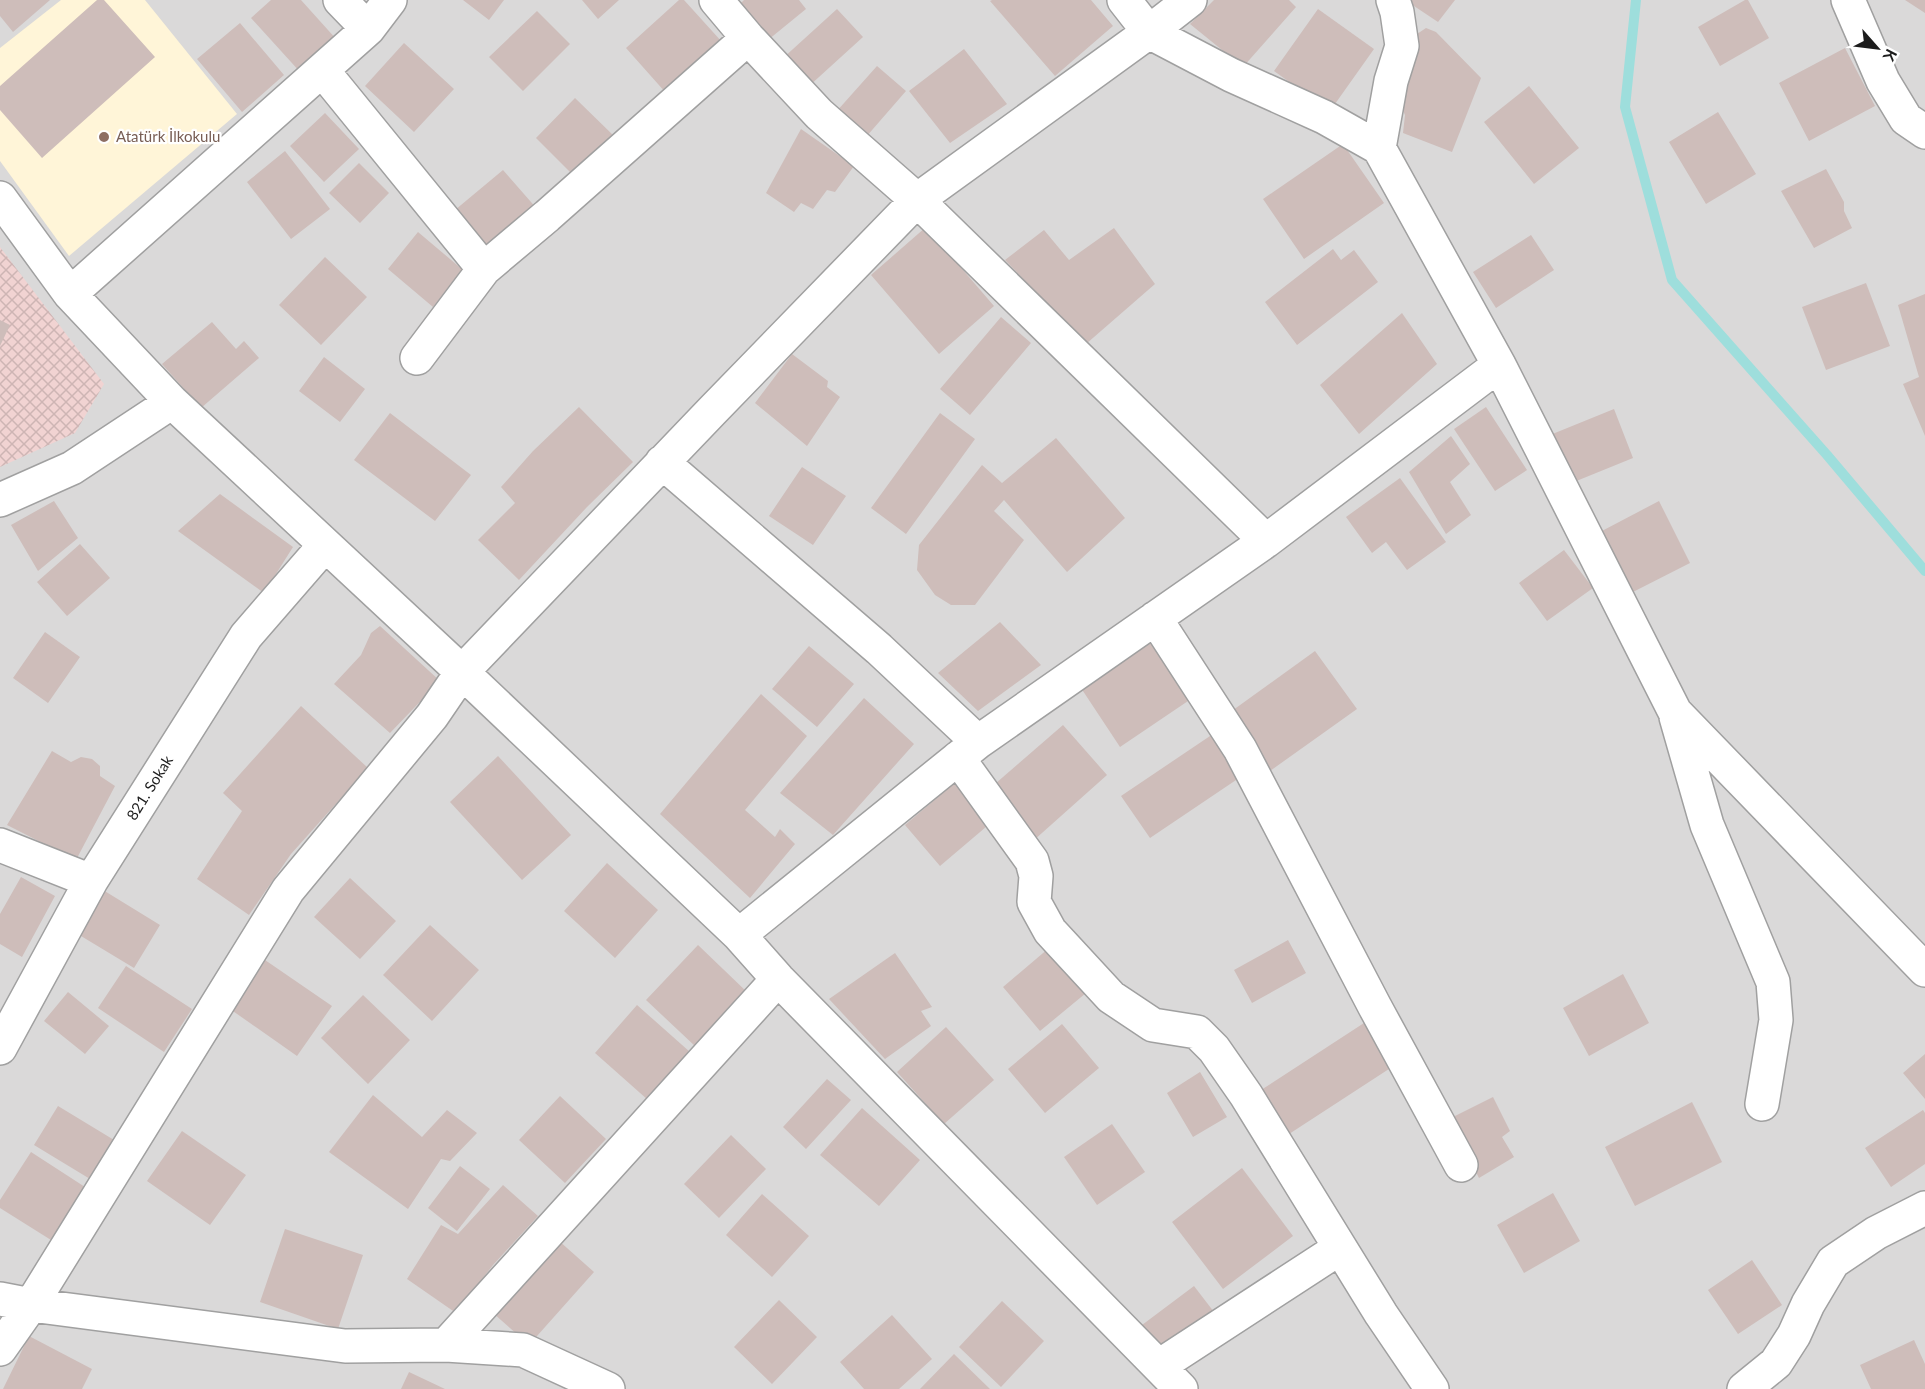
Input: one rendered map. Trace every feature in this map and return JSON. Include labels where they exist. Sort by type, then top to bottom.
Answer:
[{"type":"street","points":[[340,0],[368,29]]},
{"type":"street","points":[[70,294],[368,29],[390,0]]},
{"type":"street","points":[[716,0],[819,114],[917,200],[1266,541]]},
{"type":"street","points":[[1124,0],[1149,32],[1231,75],[1324,117],[1380,148],[1499,365],[1675,712],[1707,825],[1773,982],[1776,1020],[1762,1104]]},
{"type":"street","points":[[0,1349],[16,1302],[288,890],[432,716],[462,672],[917,200],[1190,0]]},
{"type":"street","points":[[1380,148],[1391,81],[1402,46],[1393,0]]},
{"type":"street","points":[[1848,0],[1883,81],[1906,119],[1925,132]]},
{"type":"street","points":[[417,357],[484,269],[748,38]]},
{"type":"street","points":[[322,70],[484,269]]},
{"type":"street","points":[[0,198],[70,294],[172,402],[462,672],[739,935],[778,979],[1170,1378],[1340,1248]]},
{"type":"street","points":[[739,935],[968,750],[1266,541],[1499,365]]},
{"type":"street","points":[[0,500],[72,468],[172,402]]},
{"type":"street","points":[[662,462],[879,650],[968,750],[1032,861],[1036,876],[1034,902],[1050,931],[1111,997],[1153,1025],[1197,1032],[1214,1048],[1246,1095],[1381,1314],[1431,1389]]},
{"type":"street","name":"821. Sokak","points":[[0,1048],[91,881],[246,636],[325,545]]},
{"type":"street","points":[[1155,618],[1240,749],[1375,1007],[1461,1165]]},
{"type":"street","points":[[1675,712],[1925,970]]},
{"type":"street","points":[[0,845],[91,881]]},
{"type":"street","points":[[446,1345],[778,979]]},
{"type":"street","points":[[1744,1389],[1776,1363],[1833,1263],[1876,1233],[1925,1208]]},
{"type":"street","points":[[16,1302],[345,1346],[446,1345],[523,1350],[608,1389]]},
{"type":"shaded area","points":[[0,0],[1925,0],[1925,1389],[0,1389]]},
{"type":"shaded area","name":"Atatürk İlkokulu","points":[[61,0],[145,0],[237,114],[69,256],[0,161],[0,48]]},
{"type":"shaded area","points":[[0,247],[104,384],[75,433],[0,467]]},
{"type":"building","points":[[0,0],[50,0],[13,32],[0,16]]},
{"type":"building","points":[[97,0],[104,0],[155,57],[42,158],[0,110],[0,86]]},
{"type":"building","points":[[271,0],[301,0],[337,40],[301,73],[251,18]]},
{"type":"building","points":[[463,0],[504,0],[489,20]]},
{"type":"building","points":[[582,0],[619,0],[598,19]]},
{"type":"building","points":[[679,0],[684,0],[722,42],[666,93],[626,48]]},
{"type":"building","points":[[744,0],[799,0],[806,9],[768,40],[739,5]]},
{"type":"building","points":[[1091,0],[1113,26],[1055,76],[990,1]]},
{"type":"building","points":[[1214,0],[1289,0],[1296,7],[1243,67],[1190,24]]},
{"type":"building","points":[[1405,0],[1455,0],[1438,22]]},
{"type":"building","points":[[1748,0],[1769,38],[1720,66],[1698,27]]},
{"type":"building","points":[[1905,0],[1925,0],[1925,13]]},
{"type":"building","points":[[837,9],[863,37],[808,87],[782,59]]},
{"type":"building","points":[[1318,9],[1374,49],[1330,111],[1274,71]]},
{"type":"building","points":[[537,11],[570,44],[523,91],[489,57]]},
{"type":"building","points":[[240,23],[284,75],[242,112],[197,59]]},
{"type":"building","points":[[1426,28],[1436,32],[1481,78],[1452,152],[1403,133],[1405,115],[1401,106],[1417,34]]},
{"type":"building","points":[[404,43],[454,89],[414,132],[365,86]]},
{"type":"building","points":[[1845,48],[1875,106],[1809,141],[1779,83]]},
{"type":"building","points":[[964,49],[1007,104],[950,143],[909,91]]},
{"type":"building","points":[[877,66],[906,91],[866,137],[836,112]]},
{"type":"building","points":[[1529,86],[1579,148],[1534,184],[1484,122]]},
{"type":"building","points":[[575,98],[615,137],[575,177],[536,138]]},
{"type":"building","points":[[1718,112],[1756,174],[1706,204],[1669,142]]},
{"type":"building","points":[[325,113],[359,149],[324,182],[290,146]]},
{"type":"building","points":[[801,129],[854,166],[835,192],[827,190],[813,209],[801,203],[794,212],[766,193]]},
{"type":"building","points":[[1343,144],[1384,203],[1304,259],[1263,199]]},
{"type":"building","points":[[285,151],[330,209],[291,239],[247,182]]},
{"type":"building","points":[[359,163],[389,193],[360,223],[329,193]]},
{"type":"building","points":[[1826,169],[1844,202],[1844,211],[1852,228],[1814,248],[1781,191]]},
{"type":"building","points":[[503,170],[538,210],[490,252],[455,210]]},
{"type":"building","points":[[926,227],[994,306],[939,354],[871,275]]},
{"type":"building","points":[[1114,228],[1155,284],[1086,344],[1005,260],[1044,230],[1069,260]]},
{"type":"building","points":[[418,232],[463,270],[433,307],[388,269]]},
{"type":"building","points":[[1531,235],[1554,270],[1496,308],[1473,272]]},
{"type":"building","points":[[1333,249],[1341,260],[1354,250],[1378,282],[1297,345],[1265,302]]},
{"type":"building","points":[[325,257],[367,297],[321,345],[279,305]]},
{"type":"building","points":[[1866,283],[1890,346],[1826,370],[1802,307]]},
{"type":"building","points":[[1925,294],[1925,436],[1903,384],[1919,377],[1898,305]]},
{"type":"building","points":[[1402,313],[1437,364],[1359,434],[1320,385]]},
{"type":"building","points":[[1001,317],[1031,343],[970,415],[940,389]]},
{"type":"building","points":[[0,320],[10,325],[0,346]]},
{"type":"building","points":[[212,322],[236,349],[244,341],[259,358],[201,408],[162,364]]},
{"type":"building","points":[[792,354],[828,381],[827,387],[840,397],[807,446],[755,403]]},
{"type":"building","points":[[324,357],[365,389],[340,422],[299,391]]},
{"type":"building","points":[[579,407],[633,462],[587,507],[519,580],[478,540],[515,503],[501,487],[533,451]]},
{"type":"building","points":[[1486,407],[1527,470],[1495,491],[1454,429]]},
{"type":"building","points":[[1614,409],[1633,458],[1569,484],[1550,435]]},
{"type":"building","points":[[390,413],[471,475],[435,521],[354,460]]},
{"type":"building","points":[[940,413],[975,439],[906,534],[871,508]]},
{"type":"building","points":[[1451,436],[1470,464],[1450,482],[1471,515],[1446,534],[1409,472]]},
{"type":"building","points":[[1056,438],[1125,518],[1067,572],[1004,500],[994,511],[1024,540],[975,605],[951,605],[935,595],[917,570],[919,545],[982,465],[1002,483]]},
{"type":"building","points":[[802,467],[846,496],[813,545],[769,516]]},
{"type":"building","points":[[1400,478],[1446,542],[1407,570],[1386,542],[1372,553],[1346,517]]},
{"type":"building","points":[[220,494],[293,547],[264,593],[178,531]]},
{"type":"building","points":[[54,501],[78,538],[38,571],[11,525]]},
{"type":"building","points":[[1659,501],[1690,563],[1631,593],[1600,532]]},
{"type":"building","points":[[80,544],[110,578],[67,616],[37,582]]},
{"type":"building","points":[[1564,550],[1593,588],[1547,621],[1519,583]]},
{"type":"building","points":[[1000,622],[1041,665],[978,711],[938,673]]},
{"type":"building","points":[[380,626],[440,681],[390,733],[334,684],[361,655],[371,633]]},
{"type":"building","points":[[45,632],[80,657],[48,703],[13,678]]},
{"type":"building","points":[[1152,641],[1191,699],[1120,747],[1081,688]]},
{"type":"building","points":[[809,646],[854,684],[817,727],[772,689]]},
{"type":"building","points":[[1315,651],[1357,709],[1270,771],[1229,713]]},
{"type":"building","points":[[761,694],[807,736],[745,810],[775,837],[780,829],[795,844],[750,898],[660,814]]},
{"type":"building","points":[[864,698],[914,744],[833,835],[780,793]]},
{"type":"building","points":[[301,706],[368,768],[291,854],[249,915],[197,879],[242,811],[223,793]]},
{"type":"building","points":[[1063,725],[1107,775],[1033,841],[988,790]]},
{"type":"building","points":[[1213,734],[1242,776],[1150,838],[1121,796]]},
{"type":"building","points":[[52,751],[71,762],[81,757],[92,759],[100,766],[100,776],[115,786],[76,860],[7,825]]},
{"type":"building","points":[[498,756],[571,835],[522,880],[450,802]]},
{"type":"building","points":[[958,780],[993,821],[940,866],[905,825]]},
{"type":"building","points":[[607,863],[658,910],[615,958],[564,911]]},
{"type":"building","points":[[21,877],[55,896],[22,957],[0,944],[0,914]]},
{"type":"building","points":[[350,878],[396,921],[360,959],[314,917]]},
{"type":"building","points":[[103,890],[160,925],[134,968],[76,933]]},
{"type":"building","points":[[430,925],[479,970],[432,1021],[383,975]]},
{"type":"building","points":[[1288,940],[1306,973],[1252,1003],[1234,970]]},
{"type":"building","points":[[698,945],[748,993],[696,1047],[646,1000]]},
{"type":"building","points":[[1049,948],[1086,993],[1040,1031],[1003,987]]},
{"type":"building","points":[[895,953],[932,1007],[921,1011],[931,1026],[885,1059],[829,999]]},
{"type":"building","points":[[265,960],[332,1006],[297,1056],[230,1009]]},
{"type":"building","points":[[126,966],[192,1009],[164,1052],[98,1008]]},
{"type":"building","points":[[1623,974],[1649,1023],[1589,1056],[1563,1008]]},
{"type":"building","points":[[68,992],[109,1026],[85,1054],[44,1021]]},
{"type":"building","points":[[363,995],[410,1040],[368,1084],[321,1038]]},
{"type":"building","points":[[637,1005],[690,1052],[648,1100],[595,1053]]},
{"type":"building","points":[[1364,1023],[1392,1067],[1286,1136],[1258,1092]]},
{"type":"building","points":[[1062,1024],[1099,1068],[1045,1113],[1008,1069]]},
{"type":"building","points":[[946,1027],[994,1080],[944,1124],[897,1072]]},
{"type":"building","points":[[1925,1054],[1925,1099],[1903,1073]]},
{"type":"building","points":[[1200,1072],[1227,1117],[1193,1137],[1167,1093]]},
{"type":"building","points":[[827,1079],[851,1100],[806,1149],[783,1127]]},
{"type":"building","points":[[373,1095],[422,1137],[447,1110],[477,1133],[450,1161],[441,1159],[408,1209],[329,1152]]},
{"type":"building","points":[[560,1096],[606,1139],[565,1183],[519,1140]]},
{"type":"building","points":[[1493,1097],[1510,1131],[1502,1137],[1514,1157],[1479,1178],[1449,1119]]},
{"type":"building","points":[[1692,1102],[1722,1162],[1635,1206],[1605,1147]]},
{"type":"building","points":[[58,1106],[119,1143],[95,1182],[34,1145]]},
{"type":"building","points":[[862,1108],[920,1160],[879,1206],[820,1155]]},
{"type":"building","points":[[1923,1110],[1925,1113],[1925,1164],[1891,1187],[1865,1148]]},
{"type":"building","points":[[1112,1124],[1145,1172],[1097,1205],[1064,1157]]},
{"type":"building","points":[[182,1131],[246,1175],[210,1225],[147,1181]]},
{"type":"building","points":[[731,1135],[766,1169],[719,1218],[684,1184]]},
{"type":"building","points":[[31,1152],[85,1187],[51,1240],[0,1208],[0,1200]]},
{"type":"building","points":[[460,1166],[490,1189],[457,1231],[428,1208]]},
{"type":"building","points":[[1242,1168],[1293,1236],[1223,1289],[1172,1222]]},
{"type":"building","points":[[503,1185],[538,1216],[493,1265],[456,1313],[407,1279],[441,1225],[458,1234]]},
{"type":"building","points":[[1553,1193],[1580,1241],[1524,1273],[1497,1225]]},
{"type":"building","points":[[762,1194],[809,1236],[772,1277],[726,1235]]},
{"type":"building","points":[[285,1229],[363,1255],[338,1329],[260,1302]]},
{"type":"building","points":[[558,1240],[594,1272],[529,1345],[493,1313]]},
{"type":"building","points":[[1752,1260],[1782,1305],[1738,1334],[1708,1290]]},
{"type":"building","points":[[1194,1286],[1214,1312],[1158,1354],[1138,1328]]},
{"type":"building","points":[[779,1300],[817,1337],[772,1384],[734,1347]]},
{"type":"building","points":[[1002,1301],[1044,1341],[1001,1387],[959,1347]]},
{"type":"building","points":[[892,1315],[932,1359],[899,1389],[864,1389],[840,1362]]},
{"type":"building","points":[[29,1336],[92,1369],[82,1389],[3,1389]]},
{"type":"building","points":[[1914,1340],[1925,1364],[1925,1389],[1871,1389],[1860,1365]]},
{"type":"building","points":[[954,1354],[990,1389],[920,1389]]},
{"type":"building","points":[[409,1372],[445,1389],[401,1389]]},
{"type":"waterway","points":[[1636,0],[1625,107],[1672,280],[1827,455],[1925,571]]},
{"type":"place","name":"Atatürk İlkokulu","points":[[104,137]]}]
